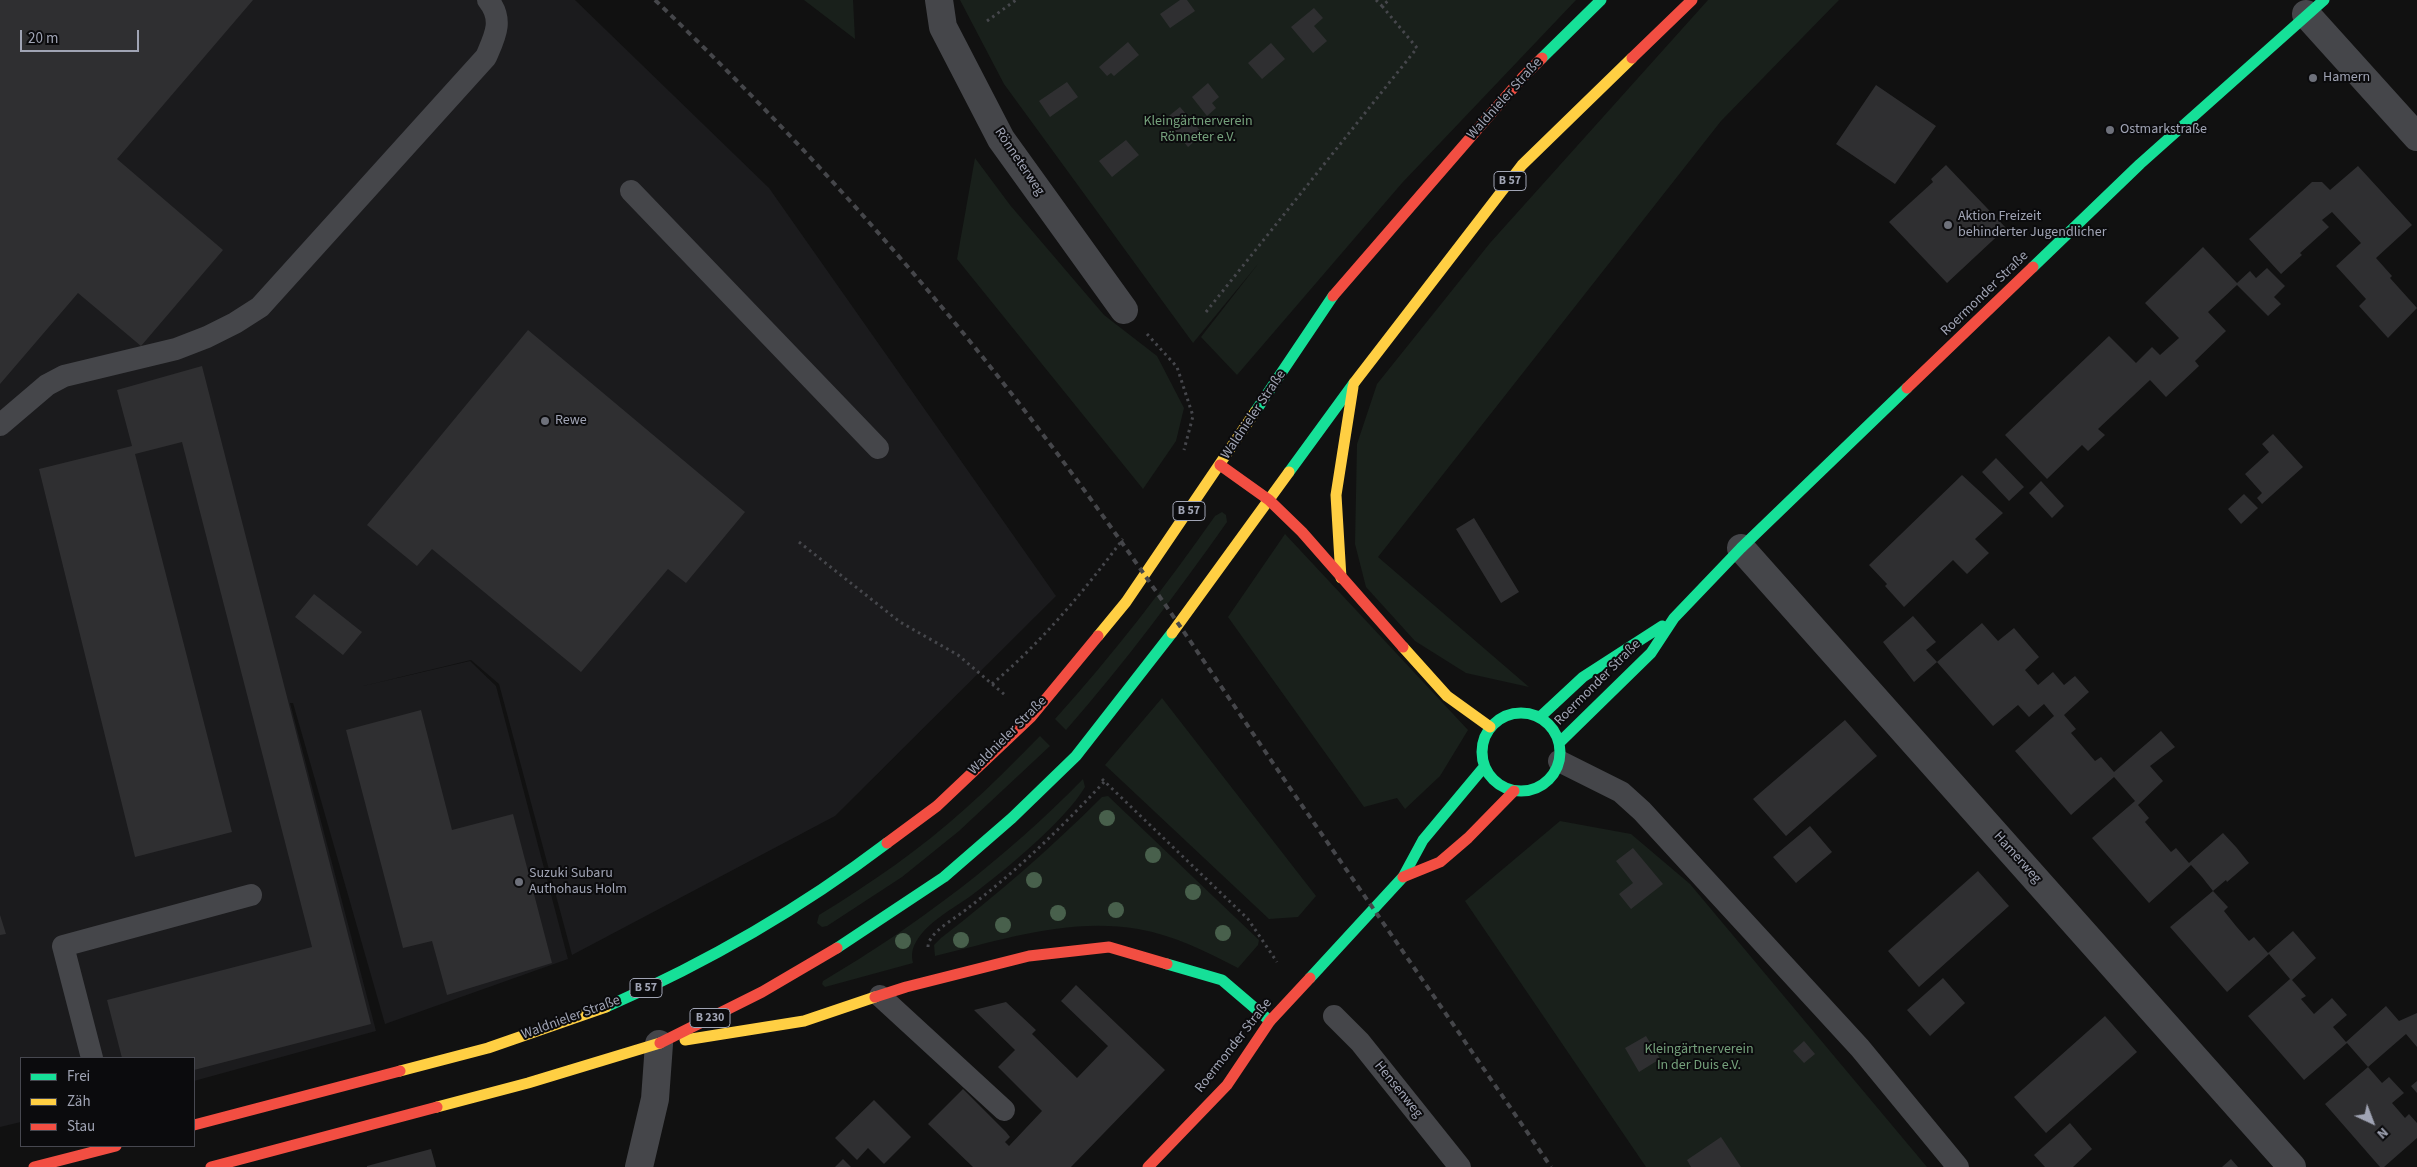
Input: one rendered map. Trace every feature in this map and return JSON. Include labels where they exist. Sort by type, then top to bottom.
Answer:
[{"type":"main road","name":"Waldnieler Straße","points":[[195,1125],[488,1048],[607,1007],[727,948],[801,905],[937,806],[1031,717],[1126,602],[1333,296],[1522,78],[1601,0]]},
{"type":"main road","name":"B 57","points":[[762,992],[856,937],[944,877],[1012,818],[1076,756],[1186,614],[1354,383],[1522,165],[1692,0]]},
{"type":"main road","name":"Roermonder Straße","points":[[1404,877],[1440,862],[1468,838],[1514,791],[1526,792],[1537,788],[1547,781],[1555,772],[1560,752],[1651,653],[1674,618],[1741,548],[2140,164],[2315,7]]},
{"type":"main road","points":[[1341,578],[1336,495],[1354,383]]},
{"type":"main road","points":[[1220,465],[1269,500],[1302,532],[1447,696],[1490,727],[1482,746],[1484,767],[1491,778],[1501,786],[1514,791]]},
{"type":"main road","name":"Roermonder Straße","points":[[1540,717],[1583,678],[1674,618]]},
{"type":"main road","name":"Roermonder Straße","points":[[1490,727],[1501,718],[1513,713],[1526,713],[1540,717],[1549,723],[1560,752]]},
{"type":"main road","name":"Roermonder Straße","points":[[1148,1167],[1227,1085],[1270,1021],[1404,877],[1423,840],[1484,767]]},
{"type":"main road","points":[[211,1167],[528,1082],[659,1044],[804,1021],[926,982],[1029,956],[1109,947],[1222,980],[1270,1021]]},
{"type":"main road","name":"B 230","points":[[659,1044],[762,992]]},
{"type":"main road","points":[[34,1167],[112,1147]]},
{"type":"street","name":"Rönneterweg","points":[[939,0],[943,27],[1002,139],[1124,310]]},
{"type":"street","points":[[2315,7],[2417,137]]},
{"type":"street","name":"Hamerweg","points":[[1741,548],[2292,1167]]},
{"type":"street","points":[[639,1167],[655,1099],[659,1044]]},
{"type":"lane","points":[[0,424],[47,385],[64,376],[176,349],[214,334],[260,307],[486,57],[498,31],[494,7],[488,0]]},
{"type":"lane","points":[[632,191],[878,448]]},
{"type":"lane","points":[[1560,752],[1621,792],[1642,810],[1860,1048],[1958,1167]]},
{"type":"lane","points":[[92,1057],[63,946],[251,895]]},
{"type":"lane","points":[[880,996],[1004,1110]]},
{"type":"lane","name":"Hensenweg","points":[[1334,1016],[1360,1042],[1460,1167]]},
{"type":"path","points":[[987,22],[1016,0]]},
{"type":"path","points":[[1206,312],[1417,48],[1376,0]]},
{"type":"path","points":[[1382,6],[1389,0]]},
{"type":"path","points":[[1124,310],[1177,367],[1193,416],[1184,452]]},
{"type":"path","points":[[799,542],[900,622],[958,655],[992,684],[1019,661],[1090,584],[1124,538]]},
{"type":"path","points":[[1100,776],[1248,919],[1277,962]]},
{"type":"path","points":[[926,982],[928,942],[939,929],[968,909],[1032,856],[1105,782]]},
{"type":"shaded area","points":[[0,0],[575,0],[769,188],[1056,596],[835,816],[572,955],[499,684],[471,660],[359,687],[470,661],[496,686],[568,959],[385,1024],[293,703],[290,703],[376,1031],[195,1081],[195,1057],[20,1057],[20,1122],[0,1127]]},
{"type":"green space","points":[[804,0],[853,0],[855,39]]},
{"type":"green space","name":"Kleingärtnerverein Rönneter e.V.","points":[[960,0],[1576,0],[1402,183],[1237,375],[1201,337],[1258,264],[1193,343],[1004,84]]},
{"type":"green space","points":[[1708,0],[1839,0],[1721,121],[1378,557],[1529,687],[1466,673],[1415,641],[1366,587],[1355,544],[1357,444],[1377,384],[1490,243]]},
{"type":"green space","points":[[975,158],[1010,205],[1104,315],[1157,356],[1184,408],[1176,441],[1143,489],[957,259]]},
{"type":"green space","points":[[1222,512],[1226,515],[1227,522],[1208,549],[1129,654],[1066,730],[1055,719],[1138,620],[1215,516]]},
{"type":"green space","points":[[1285,534],[1468,730],[1440,776],[1405,809],[1397,798],[1364,807],[1228,617]]},
{"type":"green space","points":[[1162,698],[1316,896],[1298,917],[1269,919],[1105,765]]},
{"type":"green space","points":[[1040,736],[1050,746],[959,831],[902,877],[827,926],[822,927],[817,923],[819,915],[895,865],[949,823]]},
{"type":"green space","points":[[1083,779],[1085,787],[1049,830],[1000,873],[927,928],[914,947],[913,963],[825,987],[822,984],[823,981],[893,937],[960,889],[1023,836]]},
{"type":"green space","points":[[1108,796],[1259,940],[1258,945],[1238,968],[1202,950],[1164,935],[1112,926],[1086,926],[1035,932],[935,956],[934,945],[941,938],[1024,870],[1102,797]]},
{"type":"green space","name":"Kleingärtnerverein In der Duis e.V.","points":[[1560,821],[1631,834],[1690,884],[1927,1167],[1646,1167],[1465,901]]},
{"type":"building","points":[[0,0],[253,0],[117,159],[223,250],[141,346],[78,293],[0,384]]},
{"type":"building","points":[[1180,0],[1187,0],[1195,11],[1170,28],[1160,14]]},
{"type":"building","points":[[1314,8],[1323,18],[1314,26],[1327,41],[1313,53],[1291,27]]},
{"type":"building","points":[[1128,42],[1139,55],[1114,76],[1111,73],[1107,76],[1099,67]]},
{"type":"building","points":[[1271,43],[1285,59],[1262,79],[1248,63]]},
{"type":"building","points":[[1067,82],[1078,97],[1050,117],[1039,101]]},
{"type":"building","points":[[1208,83],[1219,97],[1212,103],[1216,108],[1207,116],[1192,97]]},
{"type":"building","points":[[1876,85],[1936,126],[1895,184],[1836,144]]},
{"type":"building","points":[[1180,107],[1203,134],[1188,147],[1165,119]]},
{"type":"building","points":[[1126,140],[1139,155],[1112,177],[1099,161]]},
{"type":"building","name":"Aktion Freizeit behinderter Jugendlicher","points":[[1946,165],[2006,228],[1947,283],[1889,222],[1933,182],[1931,179]]},
{"type":"building","points":[[2358,166],[2412,225],[2376,258],[2392,276],[2390,278],[2417,308],[2388,338],[2359,306],[2366,299],[2336,266],[2361,243],[2332,212],[2322,220],[2329,227],[2300,253],[2302,255],[2281,274],[2249,239],[2312,182],[2322,182],[2330,190]]},
{"type":"building","points":[[2203,247],[2237,283],[2250,271],[2256,278],[2267,268],[2285,286],[2274,297],[2281,304],[2268,316],[2237,285],[2208,312],[2226,331],[2195,361],[2199,366],[2166,397],[2150,380],[2098,429],[2105,435],[2088,451],[2082,445],[2047,479],[2005,435],[2109,336],[2136,363],[2152,347],[2160,355],[2179,338],[2145,303]]},
{"type":"building","name":"Rewe","points":[[528,330],[745,512],[686,583],[668,569],[581,672],[432,549],[417,566],[367,525]]},
{"type":"building","points":[[202,366],[371,1024],[195,1070],[195,1057],[122,1057],[107,1000],[312,947],[182,442],[135,454],[232,832],[135,857],[39,469],[132,446],[117,390]]},
{"type":"building","points":[[2273,434],[2303,467],[2262,504],[2257,498],[2262,493],[2245,474],[2269,452],[2262,444]]},
{"type":"building","points":[[1996,458],[2024,487],[2009,501],[1982,472]]},
{"type":"building","points":[[1962,475],[2003,513],[1975,539],[1989,553],[1967,574],[1953,560],[1904,607],[1885,586],[1887,584],[1869,565]]},
{"type":"building","points":[[2041,481],[2064,506],[2052,518],[2029,493]]},
{"type":"building","points":[[2244,494],[2258,508],[2241,524],[2228,509]]},
{"type":"building","points":[[1474,518],[1519,592],[1501,603],[1456,529]]},
{"type":"building","points":[[314,594],[362,632],[343,655],[295,617]]},
{"type":"building","points":[[1913,616],[1936,642],[1926,650],[1937,662],[1914,682],[1883,642]]},
{"type":"building","points":[[1982,623],[1998,641],[2014,628],[2039,657],[2025,670],[2038,685],[2053,672],[2064,685],[2075,676],[2089,692],[2064,715],[2076,729],[2071,733],[2095,761],[2101,757],[2114,772],[2161,731],[2175,747],[2150,766],[2163,781],[2138,805],[2149,818],[2145,822],[2171,852],[2176,848],[2189,863],[2223,833],[2249,863],[2213,891],[2191,865],[2149,903],[2092,838],[2135,801],[2114,777],[2071,815],[2015,751],[2054,716],[2044,704],[2029,717],[2018,705],[1993,726],[1937,662]]},
{"type":"building","points":[[421,710],[452,830],[513,814],[552,963],[447,995],[432,941],[403,948],[346,730]]},
{"type":"building","points":[[1845,720],[1877,756],[1786,836],[1753,799]]},
{"type":"building","points":[[1810,826],[1832,852],[1796,883],[1773,857]]},
{"type":"building","points":[[1633,848],[1663,884],[1631,909],[1619,894],[1633,883],[1616,861]]},
{"type":"building","points":[[1978,871],[2009,906],[1919,987],[1888,951]]},
{"type":"building","points":[[2213,891],[2228,907],[2224,911],[2249,941],[2254,937],[2268,953],[2293,931],[2316,958],[2292,980],[2306,996],[2301,999],[2314,1014],[2332,998],[2347,1015],[2333,1027],[2346,1042],[2386,1006],[2399,1021],[2417,1013],[2417,1047],[2406,1034],[2368,1067],[2347,1043],[2304,1080],[2248,1016],[2290,979],[2269,954],[2227,992],[2170,927]]},
{"type":"building","points":[[0,915],[6,934],[0,935]]},
{"type":"building","points":[[1943,978],[1965,1003],[1930,1036],[1907,1010]]},
{"type":"building","points":[[1076,985],[1165,1070],[1071,1167],[973,1167],[928,1124],[963,1089],[1006,1132],[1010,1137],[1005,1142],[1009,1146],[1042,1111],[998,1067],[1015,1050],[974,1010],[1006,1002],[1036,1030],[1032,1034],[1077,1078],[1108,1046],[1061,1001]]},
{"type":"building","points":[[2105,1016],[2137,1052],[2046,1133],[2014,1097]]},
{"type":"building","points":[[1646,1036],[1660,1059],[1639,1072],[1625,1048]]},
{"type":"building","points":[[1804,1041],[1815,1054],[1804,1063],[1793,1051]]},
{"type":"building","points":[[2368,1067],[2382,1083],[2389,1077],[2404,1093],[2392,1103],[2405,1118],[2409,1114],[2417,1123],[2417,1138],[2384,1167],[2380,1167],[2325,1104]]},
{"type":"building","points":[[2417,1081],[2417,1093],[2411,1086]]},
{"type":"building","points":[[874,1100],[911,1137],[884,1164],[868,1148],[857,1160],[835,1138]]},
{"type":"building","points":[[2070,1123],[2092,1149],[2073,1167],[2045,1167],[2034,1155]]},
{"type":"building","points":[[1721,1137],[1741,1167],[1691,1167],[1687,1160]]},
{"type":"building","points":[[431,1149],[436,1167],[367,1167],[367,1166]]},
{"type":"building","points":[[843,1159],[851,1167],[835,1167]]},
{"type":"building","points":[[2231,1159],[2238,1167],[2222,1167]]},
{"type":"railway","points":[[655,0],[759,103],[858,210],[954,321],[1044,436],[1144,573],[1551,1167]]},
{"type":"traffic: fast","points":[[1542,58],[1601,0]]},
{"type":"traffic: fast","points":[[2033,267],[2140,164],[2324,0]]},
{"type":"traffic: fast","points":[[1255,412],[1333,296]]},
{"type":"traffic: fast","points":[[1289,472],[1354,383]]},
{"type":"traffic: fast","points":[[1560,742],[1651,653],[1674,618],[1741,548],[1907,388]]},
{"type":"traffic: fast","points":[[1540,717],[1583,677],[1662,626]]},
{"type":"traffic: fast","points":[[837,948],[944,877],[1012,818],[1076,756],[1172,633]]},
{"type":"traffic: fast","points":[[1513,713],[1529,713],[1543,719],[1554,730],[1560,744],[1560,752],[1560,760],[1554,774],[1543,785],[1529,791],[1513,791],[1499,785],[1488,774],[1482,760],[1482,744],[1488,730],[1499,719],[1513,713]]},
{"type":"traffic: fast","points":[[1310,978],[1403,877],[1423,840],[1484,767]]},
{"type":"traffic: fast","points":[[606,1007],[680,972],[751,933],[820,890],[887,843]]},
{"type":"traffic: fast","points":[[1167,964],[1222,980],[1270,1021]]},
{"type":"traffic: slow","points":[[1354,383],[1522,165],[1632,58]]},
{"type":"traffic: slow","points":[[1341,578],[1336,495],[1353,387]]},
{"type":"traffic: slow","points":[[1098,636],[1126,602],[1255,412]]},
{"type":"traffic: slow","points":[[1172,633],[1289,472]]},
{"type":"traffic: slow","points":[[1403,647],[1447,696],[1490,727]]},
{"type":"traffic: slow","points":[[685,1040],[804,1021],[875,997]]},
{"type":"traffic: slow","points":[[400,1071],[488,1048],[606,1007]]},
{"type":"traffic: slow","points":[[437,1107],[528,1083],[660,1043]]},
{"type":"traffic: jam","points":[[1632,58],[1692,0]]},
{"type":"traffic: jam","points":[[1333,296],[1522,78],[1542,58]]},
{"type":"traffic: jam","points":[[1907,388],[2033,267]]},
{"type":"traffic: jam","points":[[1220,465],[1269,500],[1302,532],[1403,647]]},
{"type":"traffic: jam","points":[[887,843],[937,806],[1031,717],[1098,636]]},
{"type":"traffic: jam","points":[[1403,877],[1440,862],[1468,838],[1514,791]]},
{"type":"traffic: jam","points":[[875,997],[906,987],[1029,956],[1109,947],[1167,964]]},
{"type":"traffic: jam","points":[[660,1043],[762,992],[837,948]]},
{"type":"traffic: jam","points":[[1148,1167],[1227,1085],[1270,1021],[1310,978]]},
{"type":"traffic: jam","points":[[195,1125],[400,1071]]},
{"type":"traffic: jam","points":[[211,1167],[437,1107]]},
{"type":"traffic: jam","points":[[34,1167],[112,1147]]},
{"type":"place","name":"Hamern","points":[[2313,78]]},
{"type":"place","name":"Ostmarkstraße","points":[[2110,130]]},
{"type":"place","name":"Aktion Freizeit behinderter Jugendlicher","points":[[1948,225]]},
{"type":"place","name":"Rewe","points":[[545,421]]},
{"type":"place","name":"Suzuki Subaru Authohaus Holm","points":[[519,882]]}]
